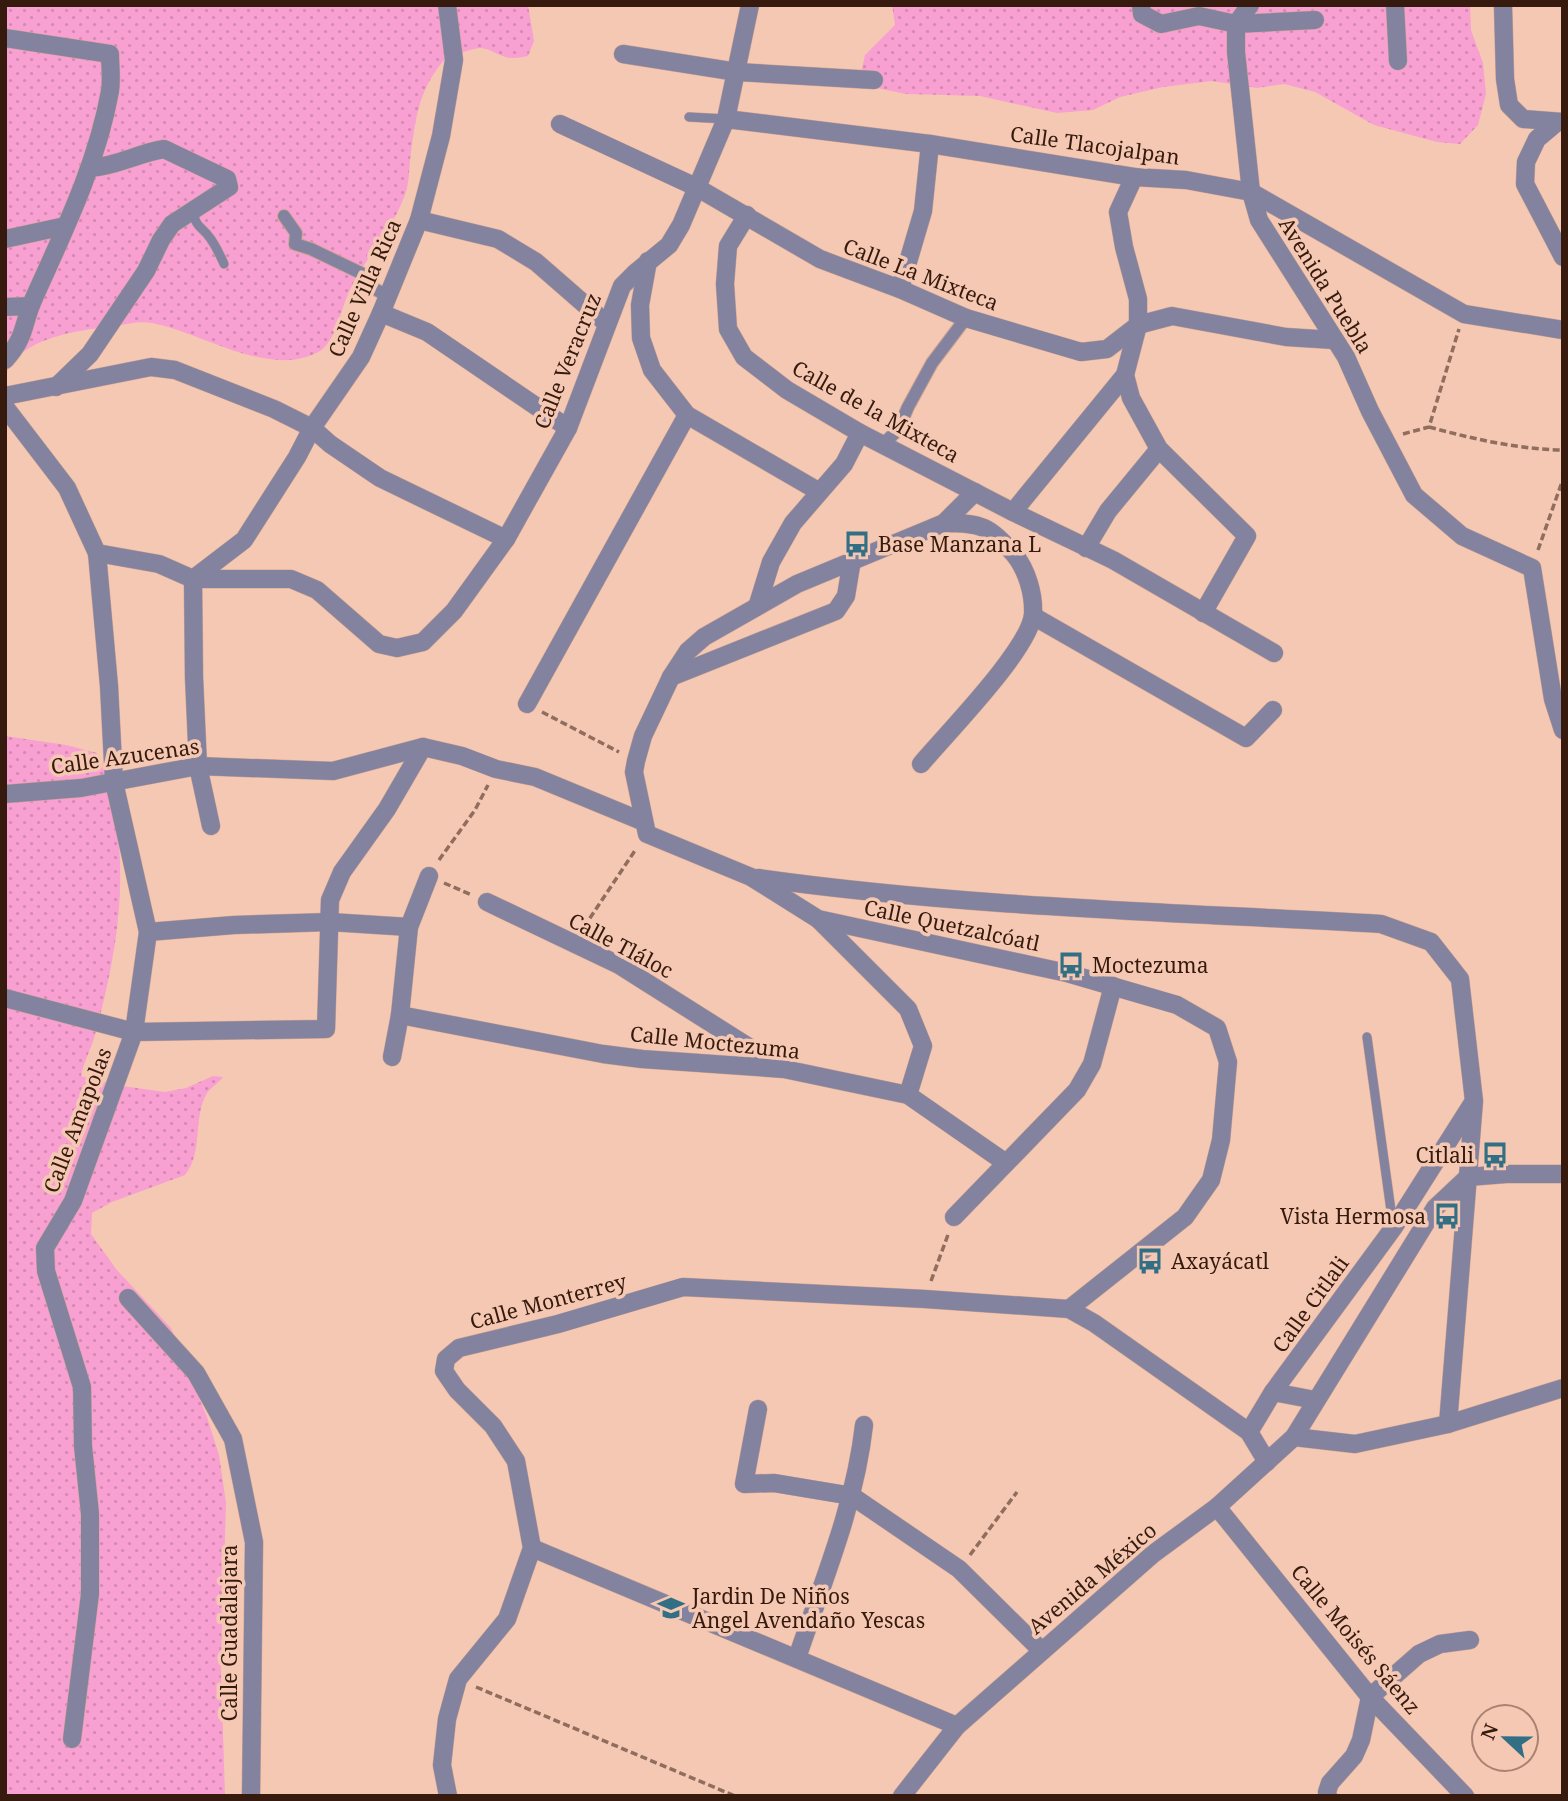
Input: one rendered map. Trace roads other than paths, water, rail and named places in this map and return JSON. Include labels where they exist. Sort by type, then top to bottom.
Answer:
[{"type":"street","name":"Calle Villa Rica","points":[[193,579],[244,540],[297,457],[312,428],[361,358],[385,304],[419,220],[442,136],[454,60],[447,5]]},
{"type":"street","name":"Calle Veracruz","points":[[193,579],[291,579],[317,590],[379,644],[397,648],[423,642],[454,611],[506,539],[568,428],[622,286],[669,245],[681,225],[726,119],[750,5]]},
{"type":"street","points":[[1141,5],[1142,14],[1161,24],[1199,16],[1236,24],[1315,20]]},
{"type":"street","points":[[1236,24],[1250,5]]},
{"type":"street","points":[[1395,5],[1398,61]]},
{"type":"street","points":[[1503,5],[1505,79],[1509,104],[1523,120],[1560,123]]},
{"type":"street","name":"Avenida Puebla","points":[[1236,24],[1236,52],[1251,192],[1259,220],[1346,357],[1384,440],[1414,495],[1462,536],[1532,568],[1553,699],[1563,730]]},
{"type":"street","points":[[5,38],[110,54],[110,89],[90,168],[30,306],[25,331],[5,360]]},
{"type":"street","points":[[623,54],[737,72],[874,80]]},
{"type":"street","name":"Calle Tlacojalpan","points":[[726,119],[930,144],[1134,177],[1185,180],[1251,192],[1464,314],[1563,330]]},
{"type":"street","points":[[1560,123],[1537,139],[1526,162],[1525,184],[1563,257]]},
{"type":"street","name":"Calle La Mixteca","points":[[560,124],[696,187],[820,259],[900,289],[966,318],[1080,352],[1107,349],[1138,325],[1172,316],[1286,337],[1334,340]]},
{"type":"street","points":[[900,289],[923,211],[930,144]]},
{"type":"street","points":[[56,387],[90,354],[146,271],[172,224],[229,187],[228,179],[164,149],[111,166],[90,168]]},
{"type":"street","points":[[1013,512],[1125,375],[1138,325],[1138,299],[1118,212],[1134,177]]},
{"type":"street","name":"Calle de la Mixteca","points":[[747,215],[728,246],[725,284],[728,329],[744,357],[787,390],[860,433],[1113,560],[1274,653]]},
{"type":"street","points":[[284,216],[296,233],[295,244],[311,248],[365,275],[367,285],[385,304],[568,428]]},
{"type":"street","points":[[419,220],[498,239],[536,262],[606,323]]},
{"type":"street","points":[[5,239],[65,226]]},
{"type":"street","points":[[648,261],[640,306],[641,338],[652,370],[687,415],[818,491]]},
{"type":"street","points":[[5,307],[30,306]]},
{"type":"street","points":[[883,444],[898,430],[932,363],[966,318]]},
{"type":"street","points":[[5,396],[151,367],[175,370],[274,409],[312,428],[330,444],[380,478],[506,539]]},
{"type":"street","points":[[1125,375],[1131,398],[1159,449],[1247,536],[1203,613]]},
{"type":"street","name":"Calle Amapolas","points":[[5,407],[67,488],[97,553],[109,686],[114,782],[148,932],[134,1032],[73,1201],[45,1248],[46,1271],[82,1387],[83,1446],[90,1514],[90,1594],[72,1739]]},
{"type":"street","points":[[527,704],[687,415]]},
{"type":"street","points":[[758,604],[771,562],[793,523],[844,464],[860,433]]},
{"type":"street","points":[[1086,548],[1108,511],[1159,449]]},
{"type":"street","points":[[944,523],[975,492]]},
{"type":"street","points":[[645,828],[634,772],[636,761],[643,736],[671,677],[688,651],[704,637],[797,584],[944,523],[969,523],[992,531],[1019,560],[1031,586],[1033,616],[1010,661],[921,764]]},
{"type":"street","points":[[97,553],[159,565],[193,579],[198,766],[211,826]]},
{"type":"street","points":[[671,677],[836,611],[846,596],[852,560]]},
{"type":"street","points":[[1033,616],[1246,738],[1273,710]]},
{"type":"street","points":[[5,998],[134,1032],[326,1029],[330,900],[342,872],[387,809],[423,747]]},
{"type":"street","name":"Calle Azucenas","points":[[5,794],[81,788],[198,766],[332,771],[423,747],[461,756],[496,769],[535,777],[751,877]]},
{"type":"street","points":[[392,1057],[400,1015],[409,927],[429,876]]},
{"type":"street","name":"Calle Quetzalcóatl","points":[[751,877],[818,919],[1067,973],[1177,1005],[1217,1028],[1228,1062],[1221,1140],[1211,1180],[1185,1217],[1069,1309]]},
{"type":"street","name":"Calle Quetzalcóatl","points":[[751,877],[838,889],[983,901],[1381,924],[1431,942],[1460,979],[1474,1101]]},
{"type":"street","name":"Calle Tláloc","points":[[487,902],[619,965],[784,1069]]},
{"type":"street","points":[[818,919],[908,1009],[923,1046],[908,1095]]},
{"type":"street","points":[[148,932],[234,925],[330,922],[409,927]]},
{"type":"street","points":[[954,1217],[1077,1090],[1092,1064],[1113,986]]},
{"type":"street","name":"Calle Moctezuma","points":[[400,1015],[642,1059],[784,1069],[908,1095],[1006,1163]]},
{"type":"street","points":[[1448,1424],[1474,1101]]},
{"type":"street","name":"Calle Citlali","points":[[1273,1392],[1394,1227],[1474,1101]]},
{"type":"street","points":[[1249,1432],[1273,1392],[1315,1400],[1436,1208],[1468,1177],[1563,1174]]},
{"type":"street","name":"Calle Monterrey","points":[[448,1796],[442,1765],[447,1720],[458,1679],[508,1619],[532,1548],[516,1461],[493,1426],[457,1390],[443,1371],[446,1359],[459,1348],[558,1324],[683,1287],[925,1298],[1069,1309]]},
{"type":"street","name":"Calle Guadalajara","points":[[128,1298],[196,1373],[233,1439],[254,1542],[251,1796]]},
{"type":"street","points":[[1069,1309],[1094,1323],[1249,1432],[1267,1462]]},
{"type":"street","points":[[1294,1437],[1354,1444],[1448,1424],[1563,1388]]},
{"type":"street","name":"Avenida México","points":[[902,1796],[957,1726],[1153,1554],[1217,1507],[1267,1462],[1294,1437],[1315,1400]]},
{"type":"street","points":[[758,1409],[744,1484],[774,1483],[852,1496],[959,1569],[1042,1651]]},
{"type":"street","points":[[797,1658],[852,1496],[860,1462],[864,1425]]},
{"type":"street","name":"Calle Moisés Sáenz","points":[[1217,1507],[1370,1697],[1465,1796]]},
{"type":"street","points":[[532,1548],[957,1726]]},
{"type":"street","points":[[1328,1796],[1330,1783],[1354,1756],[1361,1740],[1370,1697],[1419,1654],[1440,1644],[1470,1640]]},
{"type":"lane","name":"Calle Tlacojalpan","points":[[690,117],[726,119]]},
{"type":"lane","points":[[193,211],[195,222],[200,230],[208,235],[224,264]]},
{"type":"lane","points":[[1367,1038],[1394,1227]]},
{"type":"place","name":"Base Manzana L","points":[[857,544]]},
{"type":"place","name":"Moctezuma","points":[[1071,965]]},
{"type":"place","name":"Citlali","points":[[1495,1155]]},
{"type":"place","name":"Vista Hermosa","points":[[1447,1216]]},
{"type":"place","name":"Axayácatl","points":[[1150,1261]]},
{"type":"place","name":"Jardin De Niños Angel Avendaño Yescas","points":[[671,1608]]}]
